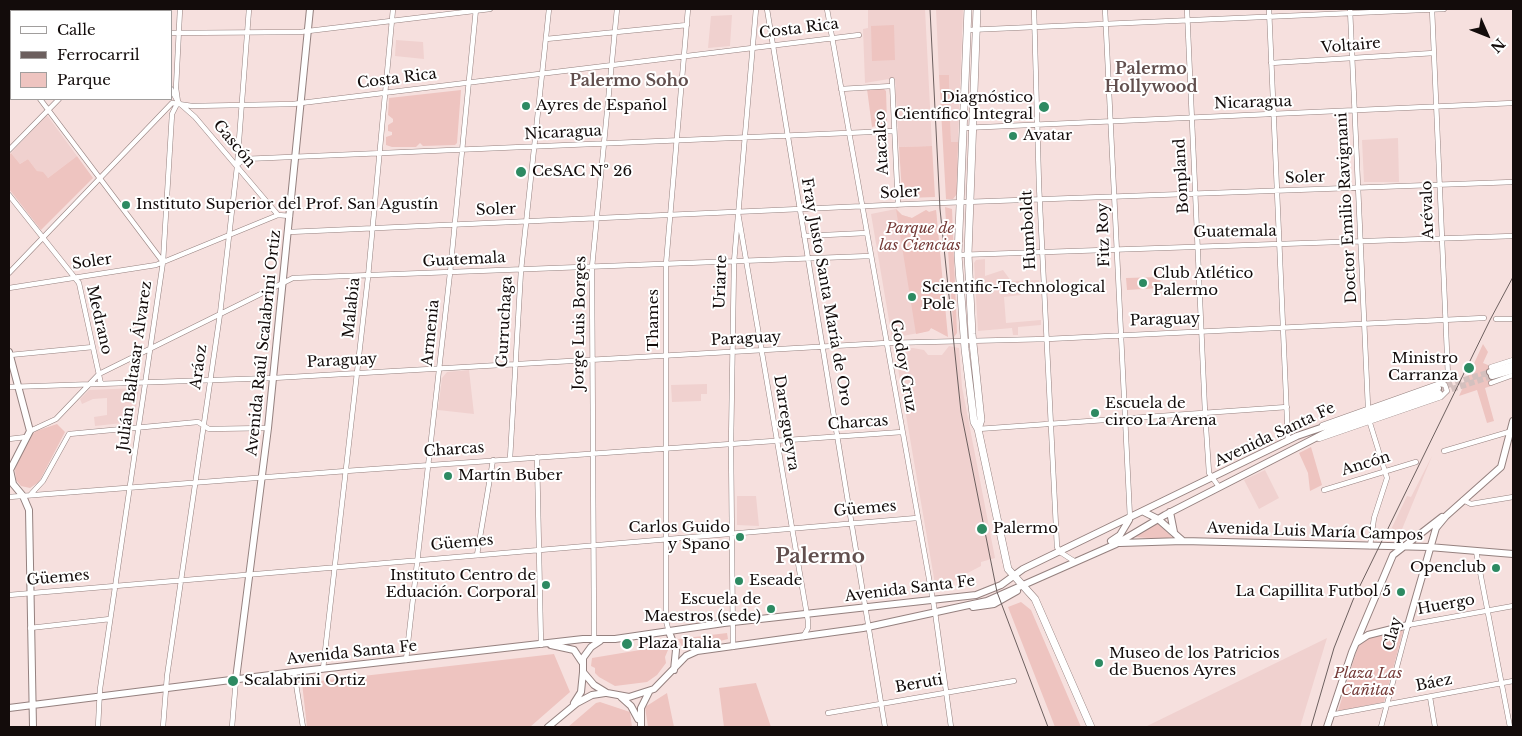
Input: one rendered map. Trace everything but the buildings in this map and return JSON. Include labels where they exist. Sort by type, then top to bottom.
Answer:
[{"type":"main road","name":"Avenida Raúl Scalabrini Ortiz","points":[[236,679],[268,428],[310,9]]},
{"type":"main road","points":[[968,9],[958,255],[974,422],[978,429],[1008,569],[1031,592],[1046,620],[1091,727]]},
{"type":"main road","points":[[977,9],[968,254],[973,342],[982,420],[978,429]]},
{"type":"main road","points":[[9,353],[28,434],[9,471],[14,488],[27,495],[29,510],[32,727]]},
{"type":"main road","points":[[1491,374],[1513,365]]},
{"type":"main road","points":[[1491,374],[1513,370]]},
{"type":"main road","points":[[1312,430],[1439,390]]},
{"type":"main road","name":"Avenida Santa Fe","points":[[673,671],[692,652],[714,647],[734,647],[869,627],[926,616],[934,612],[967,606],[1025,585],[1074,561],[1116,544],[1158,518],[1327,432],[1439,390]]},
{"type":"main road","points":[[1326,727],[1364,622],[1393,555],[1446,516],[1501,467],[1512,431],[1513,421]]},
{"type":"main road","name":"Avenida Santa Fe","points":[[9,708],[294,672],[669,632],[976,595],[1001,585],[1014,575],[1060,552],[1312,430]]},
{"type":"main road","points":[[1249,472],[1258,463],[1285,449],[1288,441]]},
{"type":"main road","points":[[1144,512],[1158,518],[1183,541]]},
{"type":"main road","points":[[1170,512],[1174,532]]},
{"type":"main road","name":"Clay","points":[[1408,625],[1429,547],[1436,528],[1446,516]]},
{"type":"main road","points":[[1093,553],[1098,547],[1120,535],[1129,520]]},
{"type":"main road","points":[[1420,534],[1429,535],[1432,540]]},
{"type":"main road","name":"Avenida Luis María Campos","points":[[1116,544],[1183,541],[1429,547],[1513,554]]},
{"type":"main road","points":[[1364,622],[1368,630],[1377,632]]},
{"type":"main road","name":"Huergo","points":[[1356,643],[1362,637],[1408,625]]},
{"type":"main road","points":[[621,697],[649,692],[665,681],[673,671],[676,650],[669,632]]},
{"type":"main road","points":[[572,706],[581,692],[582,662],[597,640]]},
{"type":"main road","name":"Avenida Santa Fe","points":[[550,645],[574,650],[582,662]]},
{"type":"main road","points":[[583,672],[594,685],[607,693],[621,697],[631,706],[640,724]]},
{"type":"main road","points":[[640,724],[643,702],[649,692]]},
{"type":"main road","points":[[548,727],[572,706],[592,695],[607,693]]},
{"type":"street","name":"Julián Baltasar Álvarez","points":[[98,727],[99,697],[163,262],[172,114],[178,102],[176,88],[180,9]]},
{"type":"street","name":"Aráoz","points":[[163,727],[166,688],[220,314],[237,166],[249,9]]},
{"type":"street","name":"Malabia","points":[[323,669],[358,373],[393,9]]},
{"type":"street","points":[[172,33],[308,31],[490,9]]},
{"type":"street","name":"Gurruchaga","points":[[510,459],[521,270],[549,9]]},
{"type":"street","name":"Jorge Luis Borges","points":[[597,640],[592,545],[592,267],[617,9]]},
{"type":"street","name":"Thames","points":[[669,632],[666,621],[666,264],[688,9]]},
{"type":"street","name":"Uriarte","points":[[734,647],[732,623],[731,445],[734,262],[756,9]]},
{"type":"street","name":"Fray Justo Santa María de Oro","points":[[767,9],[885,727]]},
{"type":"street","name":"Godoy Cruz","points":[[827,9],[847,133],[932,600],[951,727]]},
{"type":"street","name":"Humboldt","points":[[1034,9],[1037,125],[1051,423],[1058,546],[1060,552]]},
{"type":"street","name":"Fitz Roy","points":[[1105,9],[1129,520]]},
{"type":"street","name":"Bonpland","points":[[1187,9],[1205,412],[1212,479]]},
{"type":"street","points":[[1269,9],[1288,441]]},
{"type":"street","name":"Arévalo","points":[[1432,9],[1448,376],[1439,390]]},
{"type":"street","points":[[967,30],[1106,26],[1350,12],[1444,9]]},
{"type":"street","name":"Armenia","points":[[406,660],[450,273],[475,10]]},
{"type":"street","name":"Doctor Emilio Ravignani","points":[[1350,12],[1368,407]]},
{"type":"street","points":[[546,39],[687,25]]},
{"type":"street","name":"Costa Rica","points":[[178,102],[192,106],[301,103],[860,35]]},
{"type":"street","name":"Voltaire","points":[[1270,63],[1434,53]]},
{"type":"street","name":"Atacalco","points":[[892,80],[898,205]]},
{"type":"street","points":[[841,89],[892,86]]},
{"type":"street","name":"Gascón","points":[[172,92],[178,102],[195,116],[278,215]]},
{"type":"street","points":[[41,100],[163,262]]},
{"type":"street","points":[[9,150],[58,100]]},
{"type":"street","points":[[9,273],[168,105],[178,102]]},
{"type":"street","name":"Nicaragua","points":[[963,128],[1192,117],[1354,112],[1513,103]]},
{"type":"street","name":"Nicaragua","points":[[237,166],[244,159],[893,131]]},
{"type":"street","name":"Soler","points":[[288,232],[898,205],[969,204],[1513,182]]},
{"type":"street","name":"Medrano","points":[[9,195],[79,283],[101,384]]},
{"type":"street","name":"Darregueyra","points":[[737,212],[748,262],[790,528],[806,614],[808,628],[803,637]]},
{"type":"street","name":"Soler","points":[[9,288],[163,262],[278,215],[290,216]]},
{"type":"street","points":[[804,236],[866,234]]},
{"type":"street","name":"Guatemala","points":[[958,255],[1199,245],[1513,236]]},
{"type":"street","name":"Guatemala","points":[[86,385],[99,374],[151,350],[293,278],[808,260],[870,256]]},
{"type":"street","name":"Paraguay","points":[[9,387],[273,378],[886,343],[1047,339],[1484,318]]},
{"type":"street","points":[[1496,320],[1513,319]]},
{"type":"street","points":[[9,353],[93,347]]},
{"type":"street","points":[[1491,374],[1513,360]]},
{"type":"street","points":[[1491,374],[1513,375]]},
{"type":"street","points":[[9,439],[28,434],[56,419],[86,385]]},
{"type":"street","name":"Avenida Santa Fe","points":[[1312,430],[1368,407],[1439,390]]},
{"type":"street","name":"Avenida Santa Fe","points":[[1311,441],[1369,420],[1439,390]]},
{"type":"street","points":[[978,429],[1287,407]]},
{"type":"street","points":[[1369,420],[1387,482],[1374,518],[1370,546]]},
{"type":"street","points":[[27,495],[43,481],[69,434],[198,422],[209,429],[268,428]]},
{"type":"street","points":[[1444,452],[1512,431]]},
{"type":"street","name":"Charcas","points":[[9,497],[130,486],[196,484],[346,470],[902,432]]},
{"type":"street","points":[[537,457],[541,645]]},
{"type":"street","points":[[477,555],[492,460]]},
{"type":"street","name":"Ancón","points":[[1324,490],[1416,462]]},
{"type":"street","points":[[1212,479],[1219,487]]},
{"type":"street","points":[[1463,500],[1471,504],[1513,497]]},
{"type":"street","name":"Güemes","points":[[9,595],[916,518]]},
{"type":"street","points":[[1476,551],[1510,727]]},
{"type":"street","points":[[1060,552],[1074,561]]},
{"type":"street","name":"Huergo","points":[[1408,625],[1513,606]]},
{"type":"street","points":[[30,628],[110,619]]},
{"type":"street","name":"Clay","points":[[1381,727],[1408,625]]},
{"type":"street","points":[[294,672],[303,727]]},
{"type":"street","points":[[232,727],[236,679]]},
{"type":"street","name":"Beruti","points":[[828,713],[1014,681]]},
{"type":"street","name":"Báez","points":[[1330,715],[1387,706],[1513,681]]},
{"type":"street","points":[[1430,697],[1435,727]]},
{"type":"shaded area","points":[[868,9],[925,9],[932,146],[899,147],[895,78],[865,83],[863,29],[868,28]]},
{"type":"shaded area","points":[[936,9],[963,9],[958,142],[951,143],[949,75],[939,75]]},
{"type":"shaded area","points":[[732,15],[730,46],[708,48],[711,16]]},
{"type":"shaded area","points":[[396,40],[423,42],[424,59],[395,56]]},
{"type":"shaded area","points":[[47,115],[77,156],[48,178],[37,171],[28,159],[20,164],[11,153]]},
{"type":"shaded area","points":[[1398,138],[1399,182],[1364,182],[1362,140]]},
{"type":"shaded area","name":"Scientific-Technological Pole","points":[[896,209],[902,215],[912,218],[926,210],[929,212],[936,210],[941,264],[938,331],[931,328],[929,331],[892,338],[871,214]]},
{"type":"shaded area","points":[[985,259],[985,276],[1003,270],[1011,281],[1039,280],[1040,285],[1014,286],[1021,295],[1004,297],[1006,323],[1041,320],[1041,325],[1018,327],[1018,335],[1013,335],[1012,328],[978,331],[974,263],[976,260]]},
{"type":"shaded area","points":[[949,346],[959,348],[962,387],[995,558],[981,562],[981,566],[962,576],[962,579],[935,584],[895,351],[897,348],[913,348],[924,350],[928,355],[942,355]]},
{"type":"shaded area","points":[[469,370],[474,414],[438,410],[442,378],[447,372]]},
{"type":"shaded area","points":[[707,384],[707,394],[701,394],[701,401],[672,402],[671,385]]},
{"type":"shaded area","points":[[139,389],[134,420],[131,422],[95,426],[94,417],[107,415],[107,398],[93,399],[82,404],[80,399],[89,390]]},
{"type":"shaded area","points":[[1432,456],[1398,539],[1386,540],[1407,496],[1411,497]]},
{"type":"shaded area","points":[[1265,470],[1279,498],[1259,509],[1244,480]]},
{"type":"shaded area","points":[[737,496],[756,496],[759,526],[737,525]]},
{"type":"shaded area","points":[[1327,638],[1300,727],[1145,727]]},
{"type":"green space","points":[[894,25],[895,60],[872,61],[871,26]]},
{"type":"green space","points":[[939,75],[949,75],[951,142],[958,142],[957,194],[953,199],[946,199]]},
{"type":"green space","points":[[883,88],[886,91],[887,123],[872,127],[867,89]]},
{"type":"green space","points":[[461,90],[457,143],[455,145],[423,146],[420,143],[416,147],[392,147],[386,145],[386,137],[392,135],[392,132],[388,131],[388,125],[393,122],[393,119],[388,115],[389,98]]},
{"type":"green space","points":[[932,146],[935,197],[907,198],[902,193],[899,147]]},
{"type":"green space","points":[[11,153],[20,164],[28,159],[37,171],[43,172],[48,178],[77,156],[93,178],[41,230],[9,189],[9,155]]},
{"type":"green space","points":[[945,207],[952,209],[957,333],[954,337]]},
{"type":"green space","name":"Parque de las Ciencias","points":[[896,209],[902,215],[912,218],[926,210],[929,212],[936,210],[948,337],[931,328],[929,331],[916,334]]},
{"type":"green space","name":"Club Atlético Palermo","points":[[1160,277],[1161,288],[1127,290],[1126,278]]},
{"type":"green space","points":[[1483,344],[1488,352],[1483,363],[1488,365],[1494,385],[1485,388],[1494,421],[1487,423],[1477,390],[1459,396]]},
{"type":"green space","points":[[57,424],[65,432],[39,482],[30,488],[21,486],[16,480],[15,469],[29,437],[36,431]]},
{"type":"green space","points":[[1311,447],[1322,485],[1310,491],[1308,473],[1299,453]]},
{"type":"green space","points":[[1158,523],[1175,540],[1134,537],[1152,525]]},
{"type":"green space","points":[[1021,602],[1031,610],[1081,727],[1055,727],[1008,607]]},
{"type":"green space","name":"Plaza Las Cañitas","points":[[1402,629],[1403,632],[1384,702],[1338,711],[1360,640]]},
{"type":"green space","points":[[727,633],[728,639],[684,650],[678,639]]},
{"type":"green space","name":"Plaza Italia","points":[[664,646],[668,650],[665,657],[666,663],[657,675],[647,682],[615,686],[599,677],[595,673],[595,668],[591,666],[592,658]]},
{"type":"green space","points":[[554,654],[570,692],[530,727],[307,727],[302,683]]},
{"type":"green space","points":[[756,683],[771,727],[724,727],[719,688]]},
{"type":"green space","points":[[667,693],[674,727],[648,727],[645,707]]},
{"type":"green space","points":[[600,702],[630,712],[632,727],[568,727],[596,703]]},
{"type":"tunnel","points":[[1438,388],[1490,372]]},
{"type":"tunnel","points":[[1443,392],[1492,376]]},
{"type":"railway","points":[[930,9],[940,209],[961,412],[997,592],[1048,727]]},
{"type":"railway","points":[[1311,727],[1334,648],[1353,600],[1490,320],[1513,277]]},
{"type":"place","name":"Ayres de Español","points":[[526,106]]},
{"type":"place","name":"Diagnóstico Científico Integral","points":[[1044,107]]},
{"type":"place","name":"Avatar","points":[[1013,136]]},
{"type":"place","name":"CeSAC Nº 26","points":[[521,172]]},
{"type":"place","name":"Instituto Superior del Prof. San Agustín","points":[[126,205]]},
{"type":"place","name":"Club Atlético Palermo","points":[[1143,283]]},
{"type":"place","name":"Scientific-Technological Pole","points":[[912,297]]},
{"type":"place","name":"Ministro Carranza","points":[[1469,368]]},
{"type":"place","name":"Escuela de circo La Arena","points":[[1095,413]]},
{"type":"place","name":"Martín Buber","points":[[448,476]]},
{"type":"place","name":"Palermo","points":[[982,529]]},
{"type":"place","name":"Carlos Guido y Spano","points":[[740,537]]},
{"type":"place","name":"Openclub","points":[[1496,568]]},
{"type":"place","name":"Eseade","points":[[739,581]]},
{"type":"place","name":"Instituto Centro de Eduación. Corporal","points":[[546,585]]},
{"type":"place","name":"La Capillita Futbol 5","points":[[1401,592]]},
{"type":"place","name":"Escuela de Maestros (sede)","points":[[771,609]]},
{"type":"place","name":"Plaza Italia","points":[[627,644]]},
{"type":"place","name":"Museo de los Patricios de Buenos Ayres","points":[[1099,663]]},
{"type":"place","name":"Scalabrini Ortiz","points":[[233,681]]},
{"type":"district","name":"Palermo Hollywood","points":[[1151,78]]},
{"type":"district","name":"Palermo Soho","points":[[629,81]]},
{"type":"district","name":"Palermo","points":[[820,557]]}]
